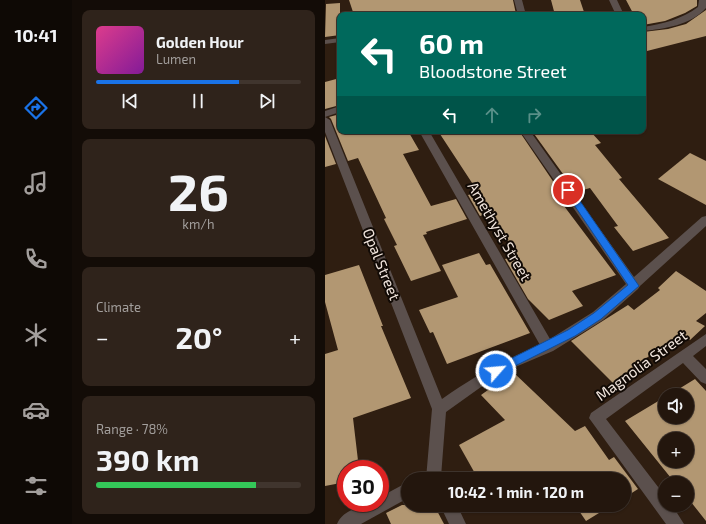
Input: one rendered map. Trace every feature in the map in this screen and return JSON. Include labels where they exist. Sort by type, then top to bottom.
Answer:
[{"type":"street","points":[[518,0],[521,12]]},
{"type":"street","points":[[613,0],[619,12]]},
{"type":"street","points":[[646,28],[680,21],[693,15],[702,8],[703,0]]},
{"type":"street","points":[[325,42],[337,40]]},
{"type":"street","points":[[325,114],[337,110]]},
{"type":"street","name":"Opal Street","points":[[325,120],[439,409]]},
{"type":"street","name":"Amethyst Street","points":[[426,134],[548,347]]},
{"type":"street","points":[[527,134],[634,286]]},
{"type":"street","points":[[433,472],[439,409],[483,378],[509,364],[548,347],[598,316],[634,286],[706,220]]},
{"type":"street","name":"Magnolia Street","points":[[676,524],[596,418],[684,356],[706,338]]},
{"type":"street","points":[[684,356],[706,378]]},
{"type":"street","points":[[345,524],[401,494]]},
{"type":"street","points":[[452,512],[458,524]]},
{"type":"building","points":[[349,0],[513,0],[516,12],[353,12]]},
{"type":"building","points":[[551,0],[580,0],[584,12],[554,12]]},
{"type":"building","points":[[626,0],[697,0],[697,6],[685,13],[665,21],[646,24],[646,12],[632,12]]},
{"type":"building","points":[[340,3],[340,12],[337,12],[337,35],[325,37],[326,4]]},
{"type":"building","points":[[706,10],[706,36],[646,51],[646,32],[668,29],[686,24]]},
{"type":"building","points":[[337,79],[337,106],[325,109],[325,82]]},
{"type":"building","points":[[337,115],[337,134],[331,119],[329,117]]},
{"type":"building","points":[[337,134],[410,134],[419,150],[403,154],[431,206],[456,199],[467,219],[426,232],[427,234],[423,235],[441,271],[411,281],[394,246],[397,245],[384,219],[386,218],[358,158],[348,161]]},
{"type":"building","points":[[440,134],[521,134],[563,196],[558,198],[616,275],[572,291],[583,306],[549,320],[528,299],[505,259],[518,256],[489,213],[480,216],[468,195],[478,192]]},
{"type":"building","points":[[534,134],[593,134],[601,143],[595,145],[622,178],[619,179],[669,238],[633,251],[614,227],[618,226],[590,188],[576,192]]},
{"type":"building","points":[[325,136],[336,164],[325,167]]},
{"type":"building","points":[[690,153],[706,161],[706,205],[658,179]]},
{"type":"building","points":[[479,253],[486,265],[490,264],[530,333],[447,364],[433,332],[430,333],[419,310],[458,297],[442,265]]},
{"type":"building","points":[[359,265],[383,326],[381,326],[411,398],[353,418],[358,460],[337,460],[337,484],[325,486],[325,354],[338,350],[325,302],[325,275]]},
{"type":"building","points":[[676,271],[706,291],[706,313],[696,321],[705,326],[690,340],[681,333],[645,359],[647,361],[613,383],[571,341],[628,305],[634,310],[660,290],[658,288]]},
{"type":"building","points":[[513,372],[575,431],[585,426],[609,460],[614,457],[625,472],[474,472],[459,445],[505,420],[481,395]]},
{"type":"building","points":[[695,379],[706,391],[706,521],[694,506],[694,476],[669,476],[663,468],[694,468],[694,432],[658,432],[658,462],[625,421],[658,401],[658,424],[694,424],[694,388],[680,388]]},
{"type":"building","points":[[631,480],[638,489],[631,494]]},
{"type":"building","points":[[401,506],[401,512],[438,512],[444,524],[391,524],[386,513]]},
{"type":"building","points":[[580,512],[601,512],[586,521]]},
{"type":"route","points":[[496,371],[548,347],[572,333],[598,316],[634,286],[568,190]]}]
